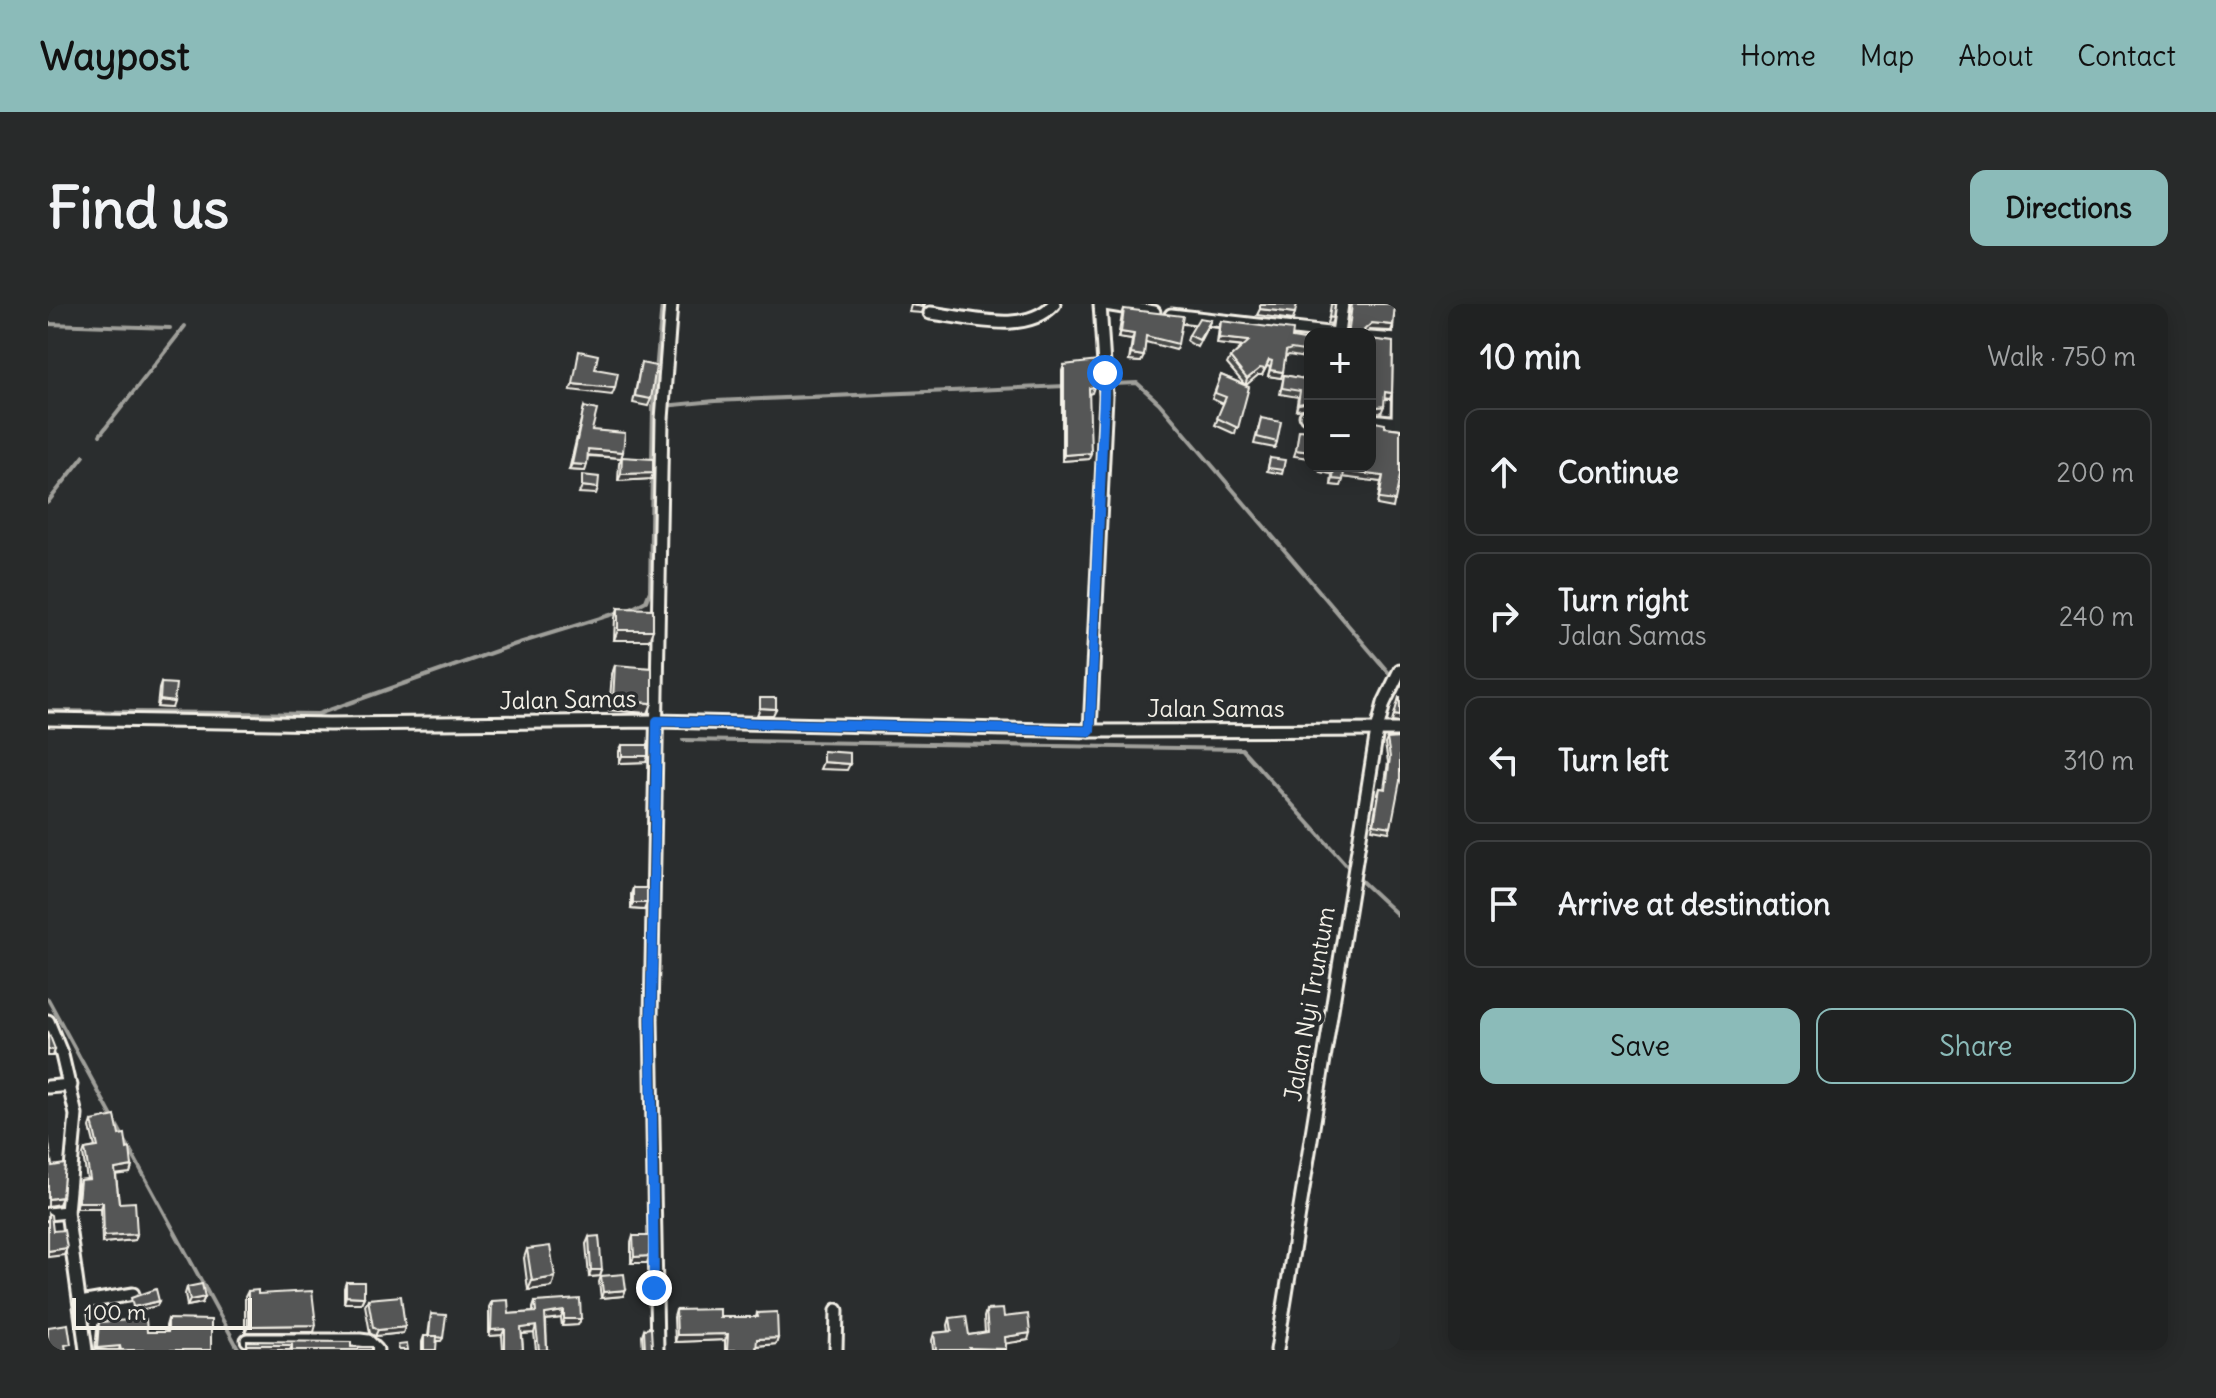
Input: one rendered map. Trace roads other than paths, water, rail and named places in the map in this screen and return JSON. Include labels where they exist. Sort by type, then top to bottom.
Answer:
[{"type":"street","points":[[657,1350],[651,1034],[662,419],[671,304]]},
{"type":"street","points":[[930,313],[1017,322],[1040,317],[1054,304]]},
{"type":"street","points":[[1090,731],[1106,396],[1102,304],[1304,330]]},
{"type":"street","points":[[1339,328],[1342,304]]},
{"type":"street","points":[[1376,421],[1399,423],[1400,311]]},
{"type":"street","points":[[1376,338],[1398,340]]},
{"type":"street","name":"Jalan Nyi Truntum","points":[[1277,1350],[1377,731],[1400,670]]},
{"type":"street","name":"Jalan Samas","points":[[48,719],[329,724],[657,721],[1090,731],[1400,730]]},
{"type":"street","points":[[48,1021],[71,1085],[76,1130],[67,1212],[86,1350]]},
{"type":"street","points":[[48,1087],[71,1085]]},
{"type":"street","points":[[48,1214],[67,1212]]},
{"type":"street","points":[[80,1303],[133,1294]]},
{"type":"street","points":[[836,1350],[837,1310]]},
{"type":"street","points":[[247,1340],[360,1340],[368,1341],[377,1350]]},
{"type":"waterway","points":[[652,461],[653,407],[662,304]]},
{"type":"waterway","points":[[48,324],[170,328]]},
{"type":"waterway","points":[[100,435],[185,326]]},
{"type":"waterway","points":[[1090,385],[1137,383],[1159,403],[1400,686]]},
{"type":"waterway","points":[[653,407],[715,401],[1066,386]]},
{"type":"waterway","points":[[48,502],[84,456]]},
{"type":"waterway","points":[[629,610],[646,601],[650,591],[652,470]]},
{"type":"waterway","points":[[48,711],[318,714],[516,644],[620,612]]},
{"type":"waterway","points":[[683,740],[1242,749],[1351,870]]},
{"type":"waterway","points":[[1357,877],[1400,917]]},
{"type":"waterway","points":[[48,999],[239,1350]]}]
